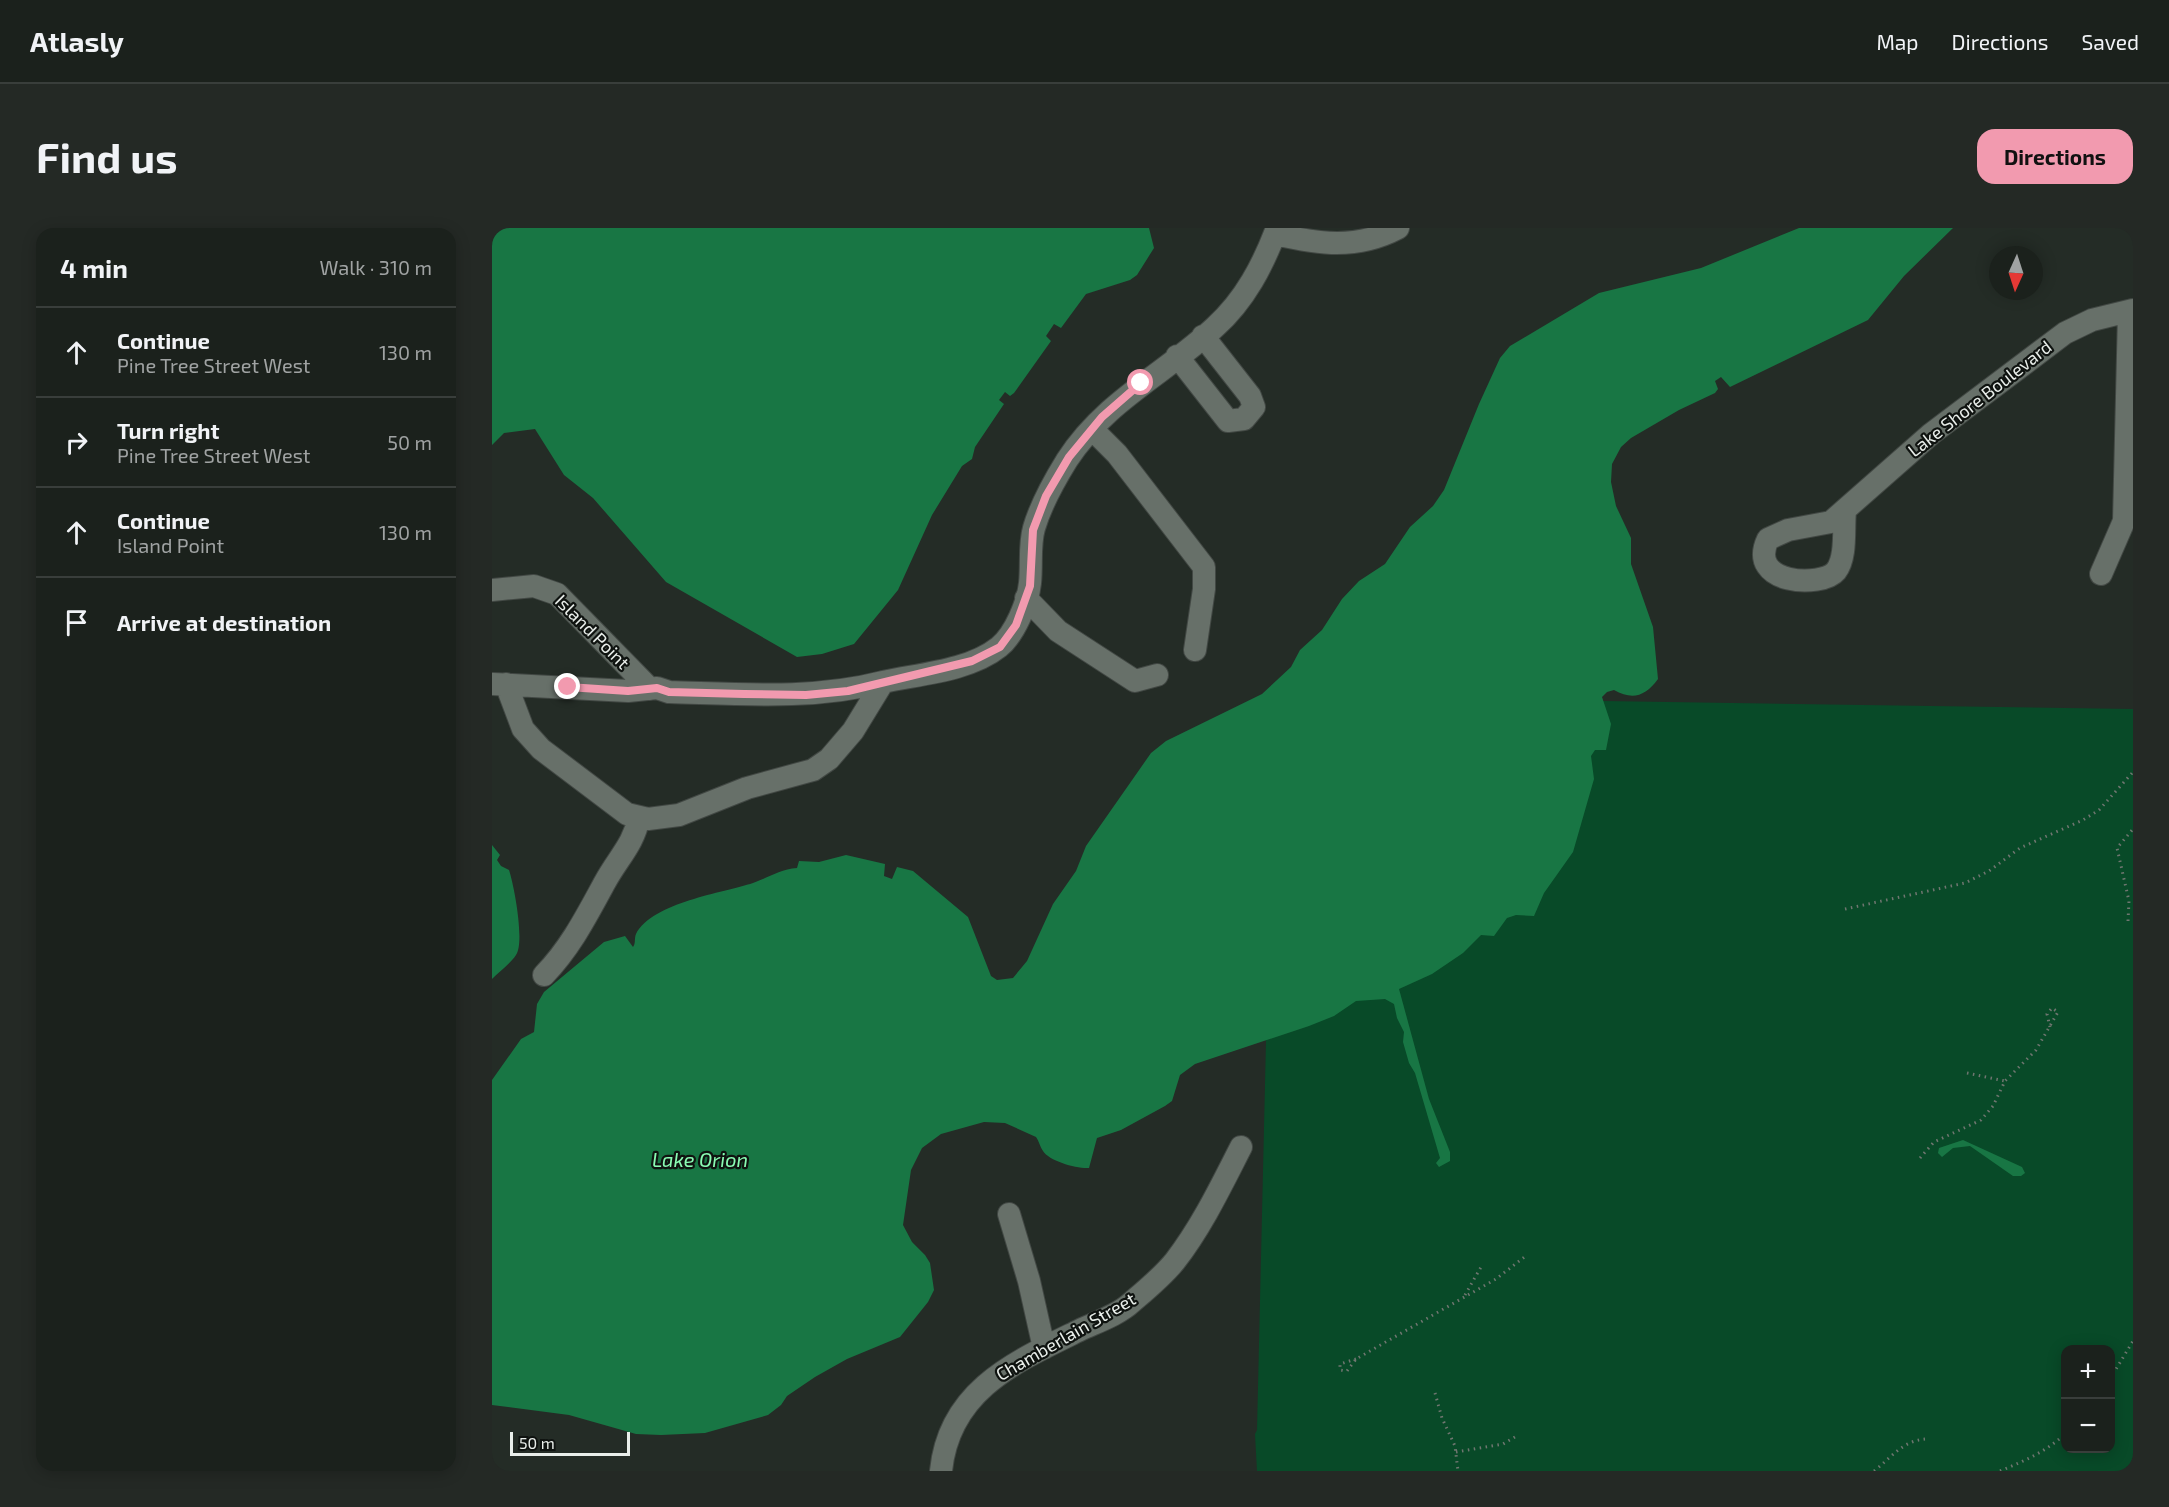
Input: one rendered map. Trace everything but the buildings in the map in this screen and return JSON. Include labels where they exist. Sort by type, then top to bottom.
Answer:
[{"type":"street","points":[[1276,231],[1321,244],[1349,243],[1387,234],[1398,228]]},
{"type":"street","name":"Island Point","points":[[499,684],[628,691],[650,688],[669,692],[806,695],[848,691],[972,661],[1000,647],[1016,625],[1030,586],[1033,530],[1046,496],[1069,457],[1092,429],[1141,383],[1215,327],[1244,295],[1266,258],[1276,231]]},
{"type":"street","points":[[2101,574],[2124,521],[2132,313]]},
{"type":"street","name":"Lake Shore Boulevard","points":[[1845,511],[1931,434],[2065,333],[2092,320],[2132,313]]},
{"type":"street","points":[[1177,356],[1228,421],[1244,419],[1254,407],[1250,396],[1203,336]]},
{"type":"street","points":[[1092,429],[1117,454],[1204,567],[1204,589],[1195,650]]},
{"type":"street","name":"Island Point","points":[[492,590],[534,586],[557,594],[650,688]]},
{"type":"street","points":[[1026,598],[1058,631],[1136,681],[1157,675]]},
{"type":"street","points":[[499,684],[523,729],[541,749],[627,814],[648,819],[679,815],[747,788],[813,771],[829,759],[853,731],[883,682]]},
{"type":"street","points":[[544,975],[559,959],[585,921],[606,880],[635,836],[639,817]]},
{"type":"street","name":"Chamberlain Street","points":[[941,1471],[944,1446],[957,1415],[986,1384],[1044,1348],[1130,1304],[1174,1262],[1213,1200],[1241,1147]]},
{"type":"street","points":[[1009,1214],[1029,1281],[1044,1348]]},
{"type":"path","points":[[1845,909],[1965,883],[1989,871],[2020,848],[2083,820],[2099,810],[2133,772]]},
{"type":"path","points":[[2128,921],[2129,901],[2117,848],[2133,829]]},
{"type":"path","points":[[1920,1158],[1934,1142],[1981,1120],[1993,1106],[2005,1081],[2036,1050],[2050,1027],[2058,1012],[2052,1008],[2047,1014],[2050,1027]]},
{"type":"path","points":[[1967,1073],[2005,1081]]},
{"type":"path","points":[[1356,1359],[1347,1371],[1340,1370],[1340,1364],[1356,1359],[1496,1279],[1527,1255]]},
{"type":"path","points":[[1464,1296],[1480,1267]]},
{"type":"path","points":[[2115,1371],[2133,1341]]},
{"type":"path","points":[[1435,1393],[1456,1452],[1458,1471]]},
{"type":"path","points":[[1456,1452],[1503,1444],[1515,1437]]},
{"type":"path","points":[[2000,1471],[2028,1460],[2052,1446],[2061,1438]]},
{"type":"path","points":[[1874,1471],[1912,1440],[1925,1439]]},
{"type":"shaded area","points":[[1274,696],[2133,709],[2133,1471],[1257,1471],[1255,1434],[1257,1430]]},
{"type":"water","points":[[492,228],[1149,228],[1154,248],[1137,275],[1130,280],[1086,294],[1061,328],[1054,324],[1046,336],[1051,341],[1014,393],[1010,396],[1005,392],[999,400],[1004,404],[975,447],[972,459],[962,466],[932,515],[898,590],[854,644],[822,654],[797,657],[666,582],[593,498],[564,475],[535,429],[504,433],[492,445]]},
{"type":"water","name":"Lake Orion","points":[[1799,228],[1953,228],[1904,276],[1868,320],[1730,387],[1721,377],[1715,381],[1718,389],[1715,393],[1679,410],[1631,438],[1621,447],[1612,464],[1611,482],[1616,506],[1631,538],[1631,564],[1653,627],[1658,679],[1648,690],[1638,695],[1627,695],[1614,690],[1602,697],[1611,724],[1606,750],[1595,750],[1591,756],[1594,779],[1573,852],[1544,893],[1534,916],[1516,915],[1507,918],[1494,936],[1481,935],[1463,953],[1432,974],[1399,989],[1429,1099],[1450,1152],[1450,1161],[1439,1167],[1436,1163],[1440,1158],[1415,1073],[1409,1063],[1403,1042],[1404,1032],[1397,1018],[1394,1004],[1385,999],[1356,1001],[1334,1016],[1309,1026],[1195,1064],[1180,1075],[1172,1101],[1121,1130],[1097,1138],[1089,1168],[1071,1166],[1051,1158],[1043,1151],[1036,1137],[1005,1123],[984,1122],[941,1134],[922,1148],[911,1170],[903,1225],[912,1242],[930,1263],[934,1290],[928,1302],[900,1337],[847,1359],[815,1377],[787,1396],[781,1405],[768,1415],[705,1433],[661,1435],[636,1434],[569,1415],[492,1405],[492,1080],[521,1039],[534,1032],[537,1004],[544,992],[604,942],[625,936],[633,947],[636,934],[645,923],[673,906],[797,868],[799,861],[819,862],[846,855],[885,864],[884,876],[892,879],[897,867],[913,871],[968,917],[991,976],[997,980],[1013,978],[1027,961],[1053,904],[1076,871],[1086,846],[1151,753],[1166,741],[1262,694],[1291,667],[1300,650],[1322,630],[1342,599],[1359,581],[1385,564],[1410,527],[1433,506],[1444,490],[1500,358],[1510,346],[1599,293],[1701,268]]},
{"type":"water","points":[[492,845],[500,855],[497,860],[501,866],[509,870],[516,900],[519,938],[516,955],[492,979]]},
{"type":"water","points":[[1963,1140],[2022,1167],[2025,1173],[2021,1176],[2013,1176],[1970,1146],[1953,1148],[1942,1157],[1938,1153],[1939,1148]]},
{"type":"route","points":[[568,687],[628,691],[657,688],[669,692],[806,695],[848,691],[934,671],[972,661],[1000,647],[1016,625],[1030,586],[1033,530],[1046,496],[1069,457],[1102,417],[1141,383]]}]
